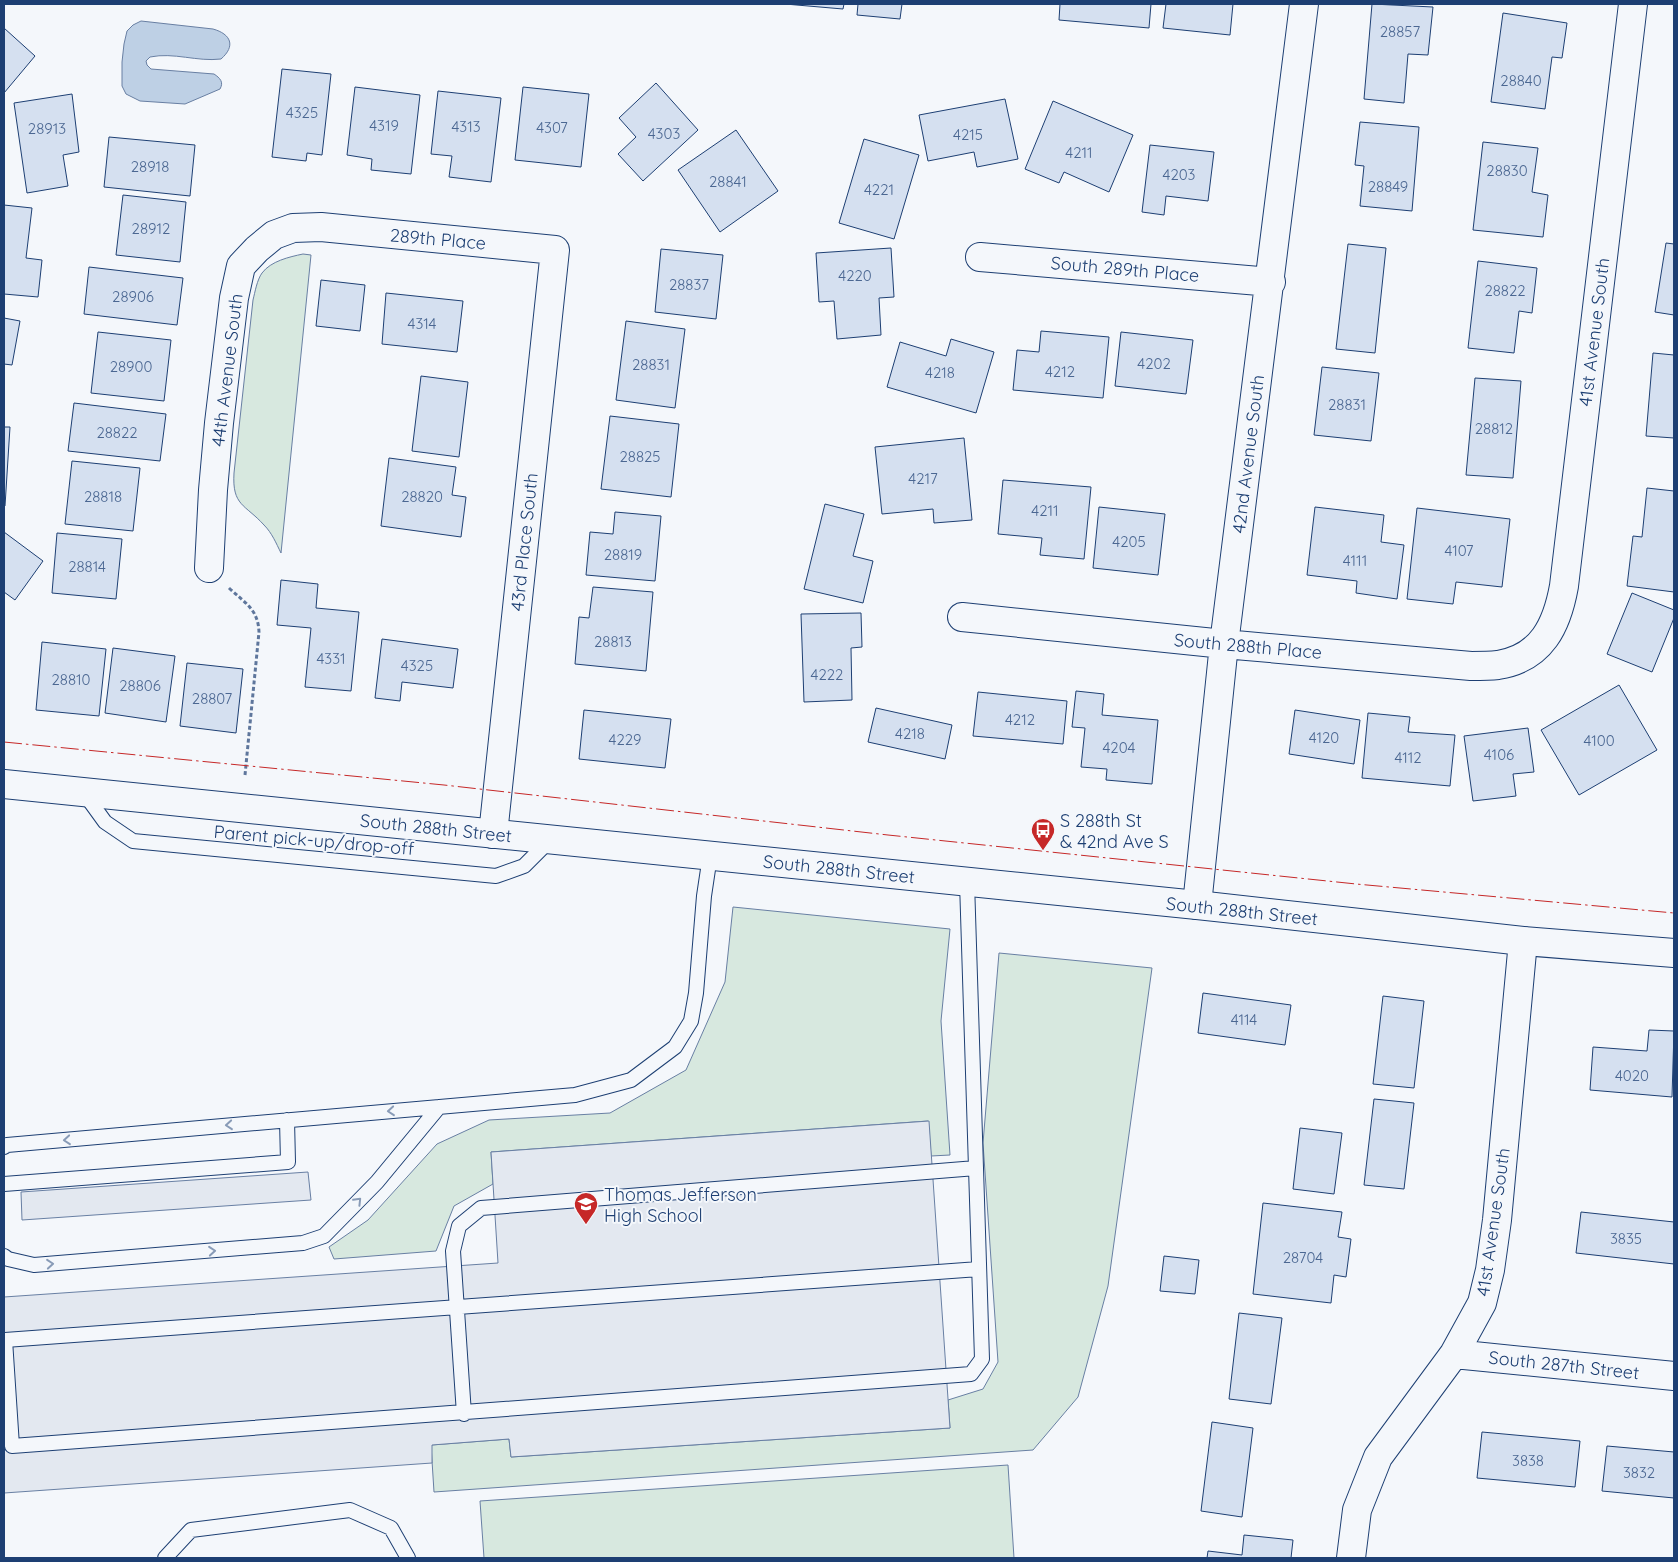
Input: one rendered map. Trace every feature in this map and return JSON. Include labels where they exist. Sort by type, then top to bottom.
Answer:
[{"type":"street","name":"42nd Avenue South","points":[[1197,905],[1224,644],[1304,4]]},
{"type":"street","name":"41st Avenue South","points":[[1532,651],[1546,637],[1554,624],[1564,586],[1633,4]]},
{"type":"street","name":"44th Avenue South","points":[[209,568],[219,423],[234,298],[241,266],[257,248],[274,235],[293,228],[321,228]]},
{"type":"street","name":"289th Place","points":[[321,228],[555,250]]},
{"type":"street","name":"43rd Place South","points":[[493,834],[555,250]]},
{"type":"street","name":"South 289th Place","points":[[980,257],[1270,282]]},
{"type":"street","name":"South 288th Place","points":[[962,617],[1224,644],[1471,666],[1498,665],[1518,660],[1532,651]]},
{"type":"street","name":"South 288th Street","points":[[4,784],[1197,905],[1523,941],[1674,953]]},
{"type":"street","name":"41st Avenue South","points":[[1351,1558],[1357,1510],[1378,1457],[1454,1354],[1482,1303],[1490,1270],[1497,1220],[1523,941]]},
{"type":"street","name":"South 287th Street","points":[[1454,1354],[1674,1376]]},
{"type":"lane","name":"Parent pick-up/drop-off","points":[[84,793],[104,822],[133,841],[496,876],[524,866],[550,840]]},
{"type":"lane","points":[[4,1147],[7,1145],[575,1095],[631,1080],[676,1046],[691,1022],[696,993],[704,896],[710,856]]},
{"type":"lane","points":[[967,882],[982,1359],[971,1374],[464,1414],[12,1446],[5,1340],[979,1268]]},
{"type":"lane","points":[[4,1256],[8,1260],[34,1265],[303,1243],[324,1236],[377,1182],[439,1107]]},
{"type":"lane","points":[[4,1184],[288,1162],[287,1120]]},
{"type":"lane","points":[[464,1414],[453,1251],[459,1226],[481,1208],[976,1168]]},
{"type":"lane","points":[[165,1558],[191,1530],[350,1510],[391,1528],[408,1558]]},
{"type":"path","points":[[209,568],[256,614],[258,621],[259,632],[245,775]]},
{"type":"shaded area","points":[[303,254],[311,255],[281,553],[267,528],[241,504],[235,492],[234,473],[253,300],[257,283],[262,273],[270,265],[286,258]]},
{"type":"shaded area","points":[[733,907],[950,929],[941,1021],[950,1155],[931,1156],[928,1121],[491,1152],[493,1184],[454,1206],[436,1251],[334,1259],[329,1247],[368,1220],[437,1144],[489,1120],[610,1113],[686,1070],[725,982]]},
{"type":"shaded area","points":[[999,953],[1152,968],[1108,1286],[1078,1397],[1033,1450],[434,1492],[431,1445],[509,1439],[511,1457],[950,1428],[948,1400],[983,1389],[998,1362],[983,1143]]},
{"type":"shaded area","points":[[929,1121],[950,1428],[511,1457],[509,1439],[432,1445],[432,1463],[4,1493],[4,1297],[498,1263],[491,1152]]},
{"type":"shaded area","points":[[308,1172],[311,1200],[22,1220],[21,1192]]},
{"type":"shaded area","points":[[1008,1465],[1014,1558],[484,1558],[480,1501]]},
{"type":"water","points":[[141,21],[213,29],[224,34],[230,45],[229,50],[221,59],[159,56],[150,57],[146,61],[151,69],[214,74],[221,80],[220,89],[185,104],[140,101],[126,94],[122,86],[124,44],[127,31]]},
{"type":"building","points":[[785,4],[844,4],[843,9]]},
{"type":"building","points":[[858,4],[902,4],[900,19],[857,15]]},
{"type":"building","points":[[1060,4],[1151,4],[1149,28],[1059,20]]},
{"type":"building","points":[[1166,4],[1233,4],[1230,35],[1163,28]]},
{"type":"building","points":[[1372,4],[1433,7],[1428,55],[1408,54],[1404,103],[1364,99]]},
{"type":"building","points":[[1503,13],[1567,23],[1562,58],[1552,57],[1545,109],[1491,102]]},
{"type":"building","points":[[4,28],[35,56],[4,93]]},
{"type":"building","points":[[282,69],[331,74],[322,155],[307,153],[306,161],[272,157]]},
{"type":"building","points":[[656,83],[698,130],[643,181],[618,154],[636,137],[619,118]]},
{"type":"building","points":[[355,87],[420,95],[411,174],[371,170],[372,159],[347,155]]},
{"type":"building","points":[[523,87],[589,94],[581,167],[515,160]]},
{"type":"building","points":[[438,91],[501,98],[491,182],[449,177],[452,156],[431,154]]},
{"type":"building","points":[[72,94],[79,152],[63,155],[68,186],[27,193],[14,103]]},
{"type":"building","points":[[1005,99],[1018,159],[977,167],[974,152],[928,161],[919,115]]},
{"type":"building","points":[[1053,101],[1133,135],[1109,192],[1064,172],[1059,183],[1025,169]]},
{"type":"building","points":[[1360,122],[1419,127],[1412,211],[1360,206],[1364,166],[1355,165]]},
{"type":"building","points":[[736,130],[778,191],[720,232],[678,170]]},
{"type":"building","points":[[109,137],[195,145],[190,196],[104,187]]},
{"type":"building","points":[[864,139],[919,155],[894,239],[839,223]]},
{"type":"building","points":[[1483,142],[1538,148],[1532,192],[1548,195],[1543,237],[1473,230]]},
{"type":"building","points":[[1150,145],[1214,152],[1208,201],[1166,196],[1164,215],[1142,212]]},
{"type":"building","points":[[123,195],[186,202],[180,262],[116,255]]},
{"type":"building","points":[[4,205],[32,208],[26,258],[42,260],[38,297],[4,294]]},
{"type":"building","points":[[1666,243],[1674,244],[1674,315],[1655,312]]},
{"type":"building","points":[[1348,244],[1386,248],[1375,353],[1336,349]]},
{"type":"building","points":[[891,248],[894,297],[879,298],[881,335],[837,339],[834,301],[819,302],[816,253]]},
{"type":"building","points":[[661,249],[723,255],[716,319],[655,312]]},
{"type":"building","points":[[1478,261],[1537,268],[1532,313],[1519,311],[1514,353],[1468,348]]},
{"type":"building","points":[[89,267],[183,278],[177,325],[84,314]]},
{"type":"building","points":[[321,280],[365,285],[360,331],[316,326]]},
{"type":"building","points":[[386,293],[463,301],[457,352],[382,344]]},
{"type":"building","points":[[4,318],[20,321],[12,365],[4,364]]},
{"type":"building","points":[[626,321],[685,329],[675,408],[616,400]]},
{"type":"building","points":[[1041,331],[1109,337],[1103,398],[1013,390],[1017,350],[1039,352]]},
{"type":"building","points":[[98,332],[171,340],[164,401],[91,393]]},
{"type":"building","points":[[1121,332],[1193,340],[1186,394],[1115,386]]},
{"type":"building","points":[[951,339],[994,352],[976,413],[887,387],[900,342],[946,356]]},
{"type":"building","points":[[1653,353],[1674,355],[1674,438],[1646,436]]},
{"type":"building","points":[[1322,367],[1379,373],[1371,441],[1314,435]]},
{"type":"building","points":[[421,376],[468,382],[459,457],[412,451]]},
{"type":"building","points":[[1475,378],[1521,381],[1513,478],[1466,475]]},
{"type":"building","points":[[74,403],[166,414],[160,461],[68,451]]},
{"type":"building","points":[[610,416],[679,424],[671,497],[601,489]]},
{"type":"building","points":[[4,427],[10,427],[5,506],[4,506]]},
{"type":"building","points":[[964,438],[972,520],[934,523],[933,509],[882,514],[875,447]]},
{"type":"building","points":[[389,458],[456,467],[452,495],[466,497],[461,537],[381,526]]},
{"type":"building","points":[[72,461],[140,468],[133,531],[65,524]]},
{"type":"building","points":[[1003,480],[1091,487],[1084,559],[1040,555],[1042,538],[998,534]]},
{"type":"building","points":[[1647,488],[1674,491],[1674,592],[1627,586],[1633,536],[1642,537]]},
{"type":"building","points":[[825,504],[864,514],[853,556],[873,561],[863,603],[804,589]]},
{"type":"building","points":[[1099,507],[1165,514],[1158,575],[1093,568]]},
{"type":"building","points":[[1315,507],[1384,515],[1381,542],[1404,545],[1397,599],[1356,593],[1357,581],[1307,575]]},
{"type":"building","points":[[1417,508],[1510,519],[1502,587],[1456,582],[1453,604],[1407,599]]},
{"type":"building","points":[[615,512],[661,516],[655,581],[586,575],[590,532],[613,534]]},
{"type":"building","points":[[4,532],[43,561],[15,600],[4,592]]},
{"type":"building","points":[[57,533],[122,539],[116,599],[52,593]]},
{"type":"building","points":[[281,580],[318,584],[316,608],[359,612],[351,691],[305,687],[311,628],[277,625]]},
{"type":"building","points":[[593,587],[653,592],[646,671],[575,664],[579,617],[589,618]]},
{"type":"building","points":[[1632,593],[1674,610],[1674,618],[1652,672],[1607,654]]},
{"type":"building","points":[[861,613],[862,647],[851,648],[852,700],[804,702],[801,614]]},
{"type":"building","points":[[382,639],[458,649],[453,688],[402,682],[400,701],[375,698]]},
{"type":"building","points":[[42,642],[106,649],[99,716],[36,710]]},
{"type":"building","points":[[113,648],[175,656],[166,722],[105,713]]},
{"type":"building","points":[[187,663],[243,669],[236,733],[180,726]]},
{"type":"building","points":[[1619,685],[1657,750],[1579,795],[1541,730]]},
{"type":"building","points":[[1076,691],[1104,694],[1102,715],[1158,720],[1152,784],[1106,780],[1107,769],[1081,767],[1085,728],[1072,727]]},
{"type":"building","points":[[978,692],[1067,701],[1063,744],[973,736]]},
{"type":"building","points":[[876,708],[952,725],[945,759],[868,742]]},
{"type":"building","points":[[584,710],[671,719],[665,768],[579,759]]},
{"type":"building","points":[[1295,710],[1360,720],[1354,764],[1289,754]]},
{"type":"building","points":[[1368,713],[1410,717],[1408,732],[1455,735],[1450,786],[1362,778]]},
{"type":"building","points":[[1528,728],[1534,772],[1513,774],[1516,796],[1473,801],[1464,736]]},
{"type":"building","points":[[1203,993],[1291,1005],[1285,1045],[1198,1033]]},
{"type":"building","points":[[1383,996],[1424,1001],[1414,1088],[1373,1084]]},
{"type":"building","points":[[1649,1030],[1674,1031],[1672,1097],[1590,1090],[1593,1047],[1647,1051]]},
{"type":"building","points":[[1374,1099],[1414,1103],[1404,1189],[1364,1185]]},
{"type":"building","points":[[1300,1128],[1342,1133],[1334,1194],[1293,1189]]},
{"type":"building","points":[[1263,1203],[1342,1212],[1338,1237],[1351,1239],[1346,1277],[1334,1275],[1331,1303],[1253,1294]]},
{"type":"building","points":[[1581,1212],[1674,1222],[1674,1264],[1576,1253]]},
{"type":"building","points":[[1164,1256],[1199,1260],[1195,1294],[1160,1291]]},
{"type":"building","points":[[1239,1313],[1282,1318],[1271,1404],[1229,1399]]},
{"type":"building","points":[[1212,1422],[1253,1428],[1242,1517],[1201,1511]]},
{"type":"building","points":[[1482,1432],[1580,1441],[1575,1487],[1477,1478]]},
{"type":"building","points":[[1607,1446],[1674,1452],[1674,1498],[1602,1491]]},
{"type":"building","points":[[1244,1535],[1293,1540],[1291,1558],[1207,1558],[1208,1551],[1242,1555]]},
{"type":"power","points":[[4,742],[444,785],[888,835],[1356,884],[1674,913]]},
{"type":"place","name":"S 288th St & 42nd Ave S","points":[[1043,851]]},
{"type":"place","name":"Thomas Jefferson High School","points":[[586,1225]]}]
